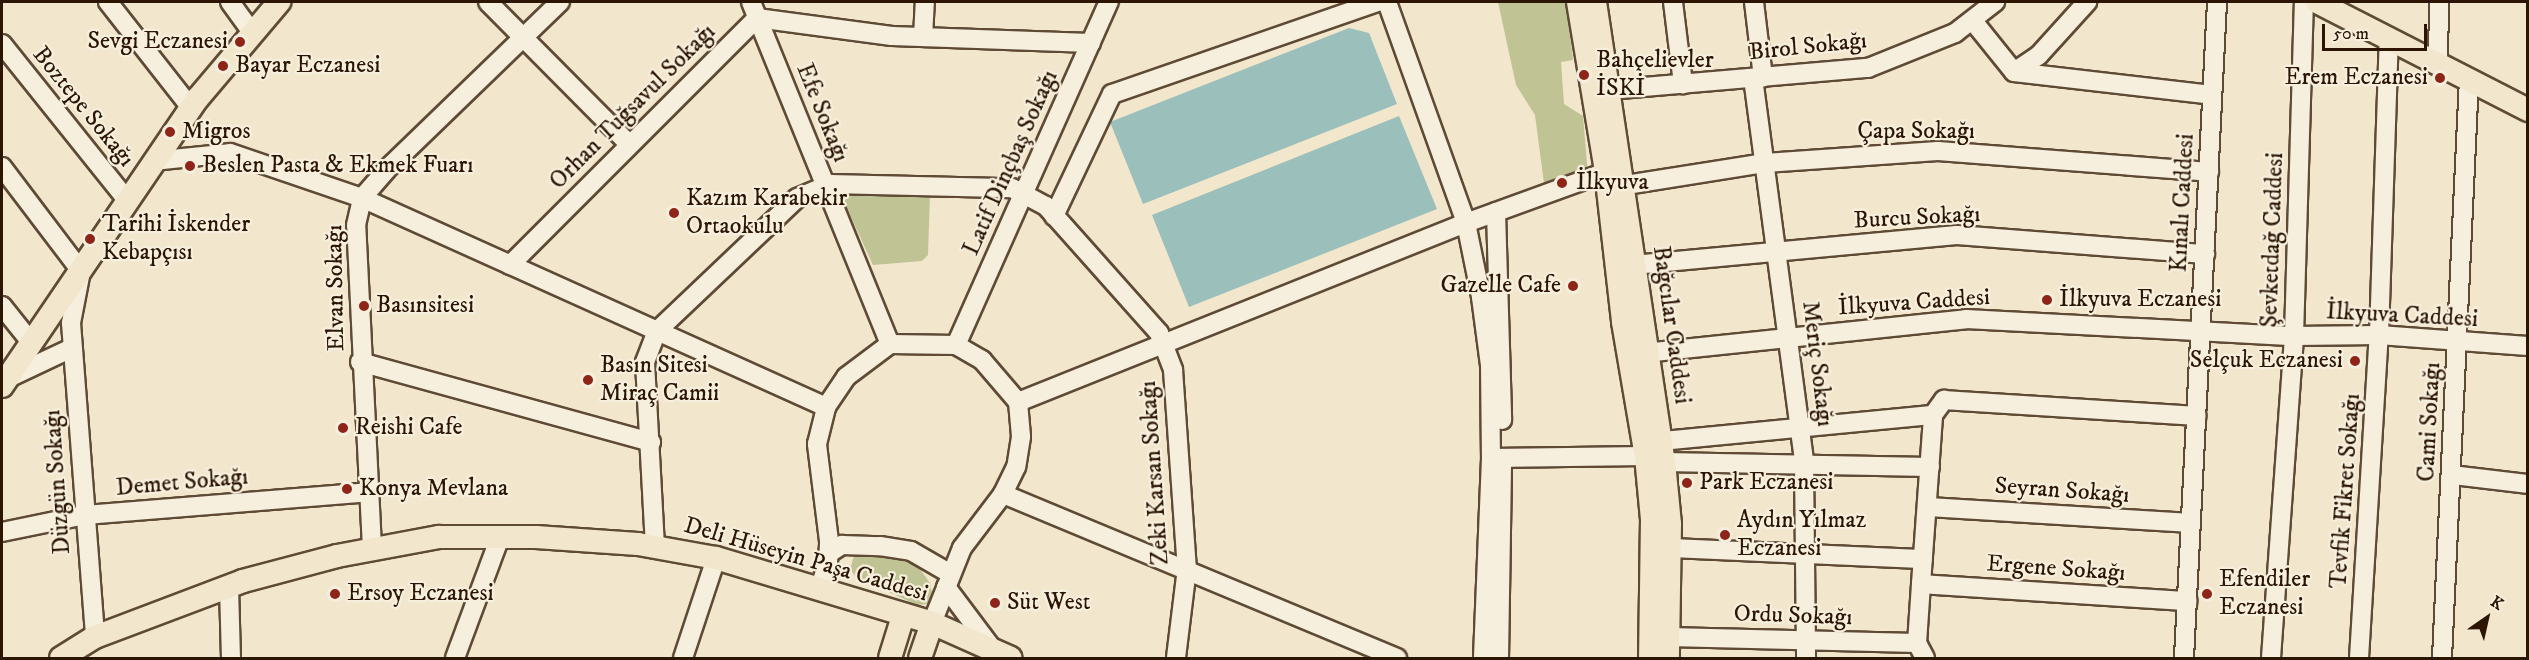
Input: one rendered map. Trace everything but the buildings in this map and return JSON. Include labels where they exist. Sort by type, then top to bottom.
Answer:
[{"type":"main road","points":[[3,383],[81,271],[153,161],[251,31],[279,2]]},
{"type":"main road","points":[[1578,2],[1637,354],[1657,453],[1669,548],[1668,648]]},
{"type":"main road","name":"Bağcılar Caddesi","points":[[1595,2],[1626,185],[1637,354]]},
{"type":"main road","points":[[2325,4],[2528,110]]},
{"type":"main road","points":[[1650,658],[1652,519],[1657,453]]},
{"type":"main road","name":"Deli Hüseyin Paşa Caddesi","points":[[61,658],[95,637],[229,587],[372,548],[439,537],[500,537],[655,547],[716,558],[820,587],[901,624],[932,623],[1003,655]]},
{"type":"main road","points":[[920,658],[932,623]]},
{"type":"main road","points":[[890,658],[901,624]]},
{"type":"street","points":[[108,2],[192,110]]},
{"type":"street","points":[[230,2],[251,31]]},
{"type":"street","points":[[488,2],[629,144]]},
{"type":"street","name":"Elvan Sokağı","points":[[372,548],[360,362],[356,225],[362,198],[386,170],[560,2]]},
{"type":"street","points":[[923,37],[925,2]]},
{"type":"street","name":"Latif Dinçbaş Sokağı","points":[[956,345],[1109,2]]},
{"type":"street","points":[[1054,216],[1112,94],[1327,10],[1377,2]]},
{"type":"street","points":[[1387,2],[1466,223],[1490,365],[1496,458],[1499,658]]},
{"type":"street","points":[[1673,2],[1683,84]]},
{"type":"street","name":"Meriç Sokağı","points":[[1760,2],[1758,78],[1765,163],[1790,337],[1804,462],[1806,649]]},
{"type":"street","name":"Birol Sokağı","points":[[1609,90],[1868,68],[1934,43],[1973,21],[1995,2]]},
{"type":"street","points":[[2014,72],[2039,55],[2087,2]]},
{"type":"street","name":"Kınalı Caddesi","points":[[2184,658],[2217,2]]},
{"type":"street","name":"Şevketdağ Caddesi","points":[[2271,658],[2294,336],[2304,2]]},
{"type":"street","points":[[2438,64],[2439,2]]},
{"type":"street","points":[[754,10],[923,37],[1091,43]]},
{"type":"street","name":"Orhan Tuğsavul Sokağı","points":[[510,266],[629,144],[754,10]]},
{"type":"street","name":"Efe Sokağı","points":[[754,10],[890,344]]},
{"type":"street","points":[[1973,21],[2014,72],[2212,95]]},
{"type":"street","name":"Tevfik Fikret Sokağı","points":[[2359,658],[2379,334],[2389,38]]},
{"type":"street","name":"Boztepe Sokağı","points":[[2,44],[128,201]]},
{"type":"street","name":"Cami Sokağı","points":[[2442,658],[2469,80]]},
{"type":"street","name":"Çapa Sokağı","points":[[1626,185],[1765,163],[1938,151],[2209,172]]},
{"type":"street","points":[[153,161],[230,153],[362,198],[826,407]]},
{"type":"street","points":[[2,167],[81,271]]},
{"type":"street","points":[[1018,402],[1466,223],[1606,172]]},
{"type":"street","name":"Zeki Karsan Sokağı","points":[[655,547],[645,362],[657,331],[797,198],[826,186],[1012,188],[1024,193],[1054,216],[1159,333],[1173,370],[1187,568],[1176,658]]},
{"type":"street","points":[[1483,658],[1496,458],[1503,389],[1496,212]]},
{"type":"street","name":"Burcu Sokağı","points":[[1633,266],[1778,254],[1957,235],[2205,254]]},
{"type":"street","name":"Düzgün Sokağı","points":[[81,271],[71,323],[95,637]]},
{"type":"street","points":[[2,306],[30,342]]},
{"type":"street","points":[[54,308],[71,323]]},
{"type":"street","name":"İlkyuva Caddesi","points":[[1637,354],[1966,319],[2294,336],[2379,334],[2458,343],[2528,346]]},
{"type":"street","points":[[820,587],[828,554],[817,444],[826,407],[846,377],[890,344],[956,345],[996,374],[1018,402],[1021,436],[1016,467],[1003,494],[962,548],[947,580],[932,623]]},
{"type":"street","points":[[3,383],[72,348]]},
{"type":"street","points":[[360,362],[651,442]]},
{"type":"street","points":[[1921,651],[1921,584],[1929,507],[1934,415],[1944,400],[2196,416]]},
{"type":"street","points":[[1657,453],[1801,428],[1934,415]]},
{"type":"street","points":[[1496,458],[1657,453],[1930,467]]},
{"type":"street","points":[[2452,476],[2528,484]]},
{"type":"street","name":"Demet Sokağı","points":[[2,532],[85,515],[368,492]]},
{"type":"street","points":[[1003,494],[1187,568],[1397,658]]},
{"type":"street","name":"Seyran Sokağı","points":[[1929,507],[2191,523]]},
{"type":"street","points":[[454,658],[500,537]]},
{"type":"street","points":[[828,554],[842,545],[880,546],[911,551],[947,580],[1003,655]]},
{"type":"street","points":[[1669,548],[1923,559]]},
{"type":"street","points":[[683,658],[716,558]]},
{"type":"street","name":"Ergene Sokağı","points":[[1921,584],[2187,601]]},
{"type":"street","points":[[229,587],[231,658]]},
{"type":"street","name":"Ordu Sokağı","points":[[1668,648],[1921,651]]},
{"type":"green space","points":[[1498,2],[1566,2],[1573,60],[1561,62],[1564,104],[1583,116],[1588,175],[1545,191],[1535,115],[1516,85]]},
{"type":"green space","points":[[930,193],[928,255],[922,261],[873,265],[845,204],[845,194]]},
{"type":"green space","points":[[854,556],[890,557],[917,565],[930,583],[933,598],[928,604],[917,605],[856,577],[850,569]]},
{"type":"water","points":[[1349,28],[1369,33],[1397,104],[1143,204],[1110,122]]},
{"type":"water","points":[[1399,116],[1437,209],[1189,307],[1152,215]]},
{"type":"place","name":"Sevgi Eczanesi","points":[[240,42]]},
{"type":"place","name":"Bayar Eczanesi","points":[[223,66]]},
{"type":"place","name":"Bahçelievler İSKİ","points":[[1584,75]]},
{"type":"place","name":"Erem Eczanesi","points":[[2440,78]]},
{"type":"place","name":"Migros","points":[[170,132]]},
{"type":"place","name":"Beslen Pasta & Ekmek Fuarı","points":[[190,166]]},
{"type":"place","name":"İlkyuva","points":[[1562,183]]},
{"type":"place","name":"Kazım Karabekir Ortaokulu","points":[[674,213]]},
{"type":"place","name":"Tarihi İskender Kebapçısı","points":[[90,239]]},
{"type":"place","name":"Gazelle Cafe","points":[[1573,286]]},
{"type":"place","name":"İlkyuva Eczanesi","points":[[2047,300]]},
{"type":"place","name":"Basınsitesi","points":[[364,306]]},
{"type":"place","name":"Selçuk Eczanesi","points":[[2355,361]]},
{"type":"place","name":"Basın Sitesi Miraç Camii","points":[[588,380]]},
{"type":"place","name":"Reishi Cafe","points":[[343,428]]},
{"type":"place","name":"Park Eczanesi","points":[[1687,483]]},
{"type":"place","name":"Konya Mevlana","points":[[347,489]]},
{"type":"place","name":"Aydın Yılmaz Eczanesi","points":[[1725,535]]},
{"type":"place","name":"Ersoy Eczanesi","points":[[335,594]]},
{"type":"place","name":"Efendiler Eczanesi","points":[[2207,594]]},
{"type":"place","name":"Süt West","points":[[995,603]]}]
